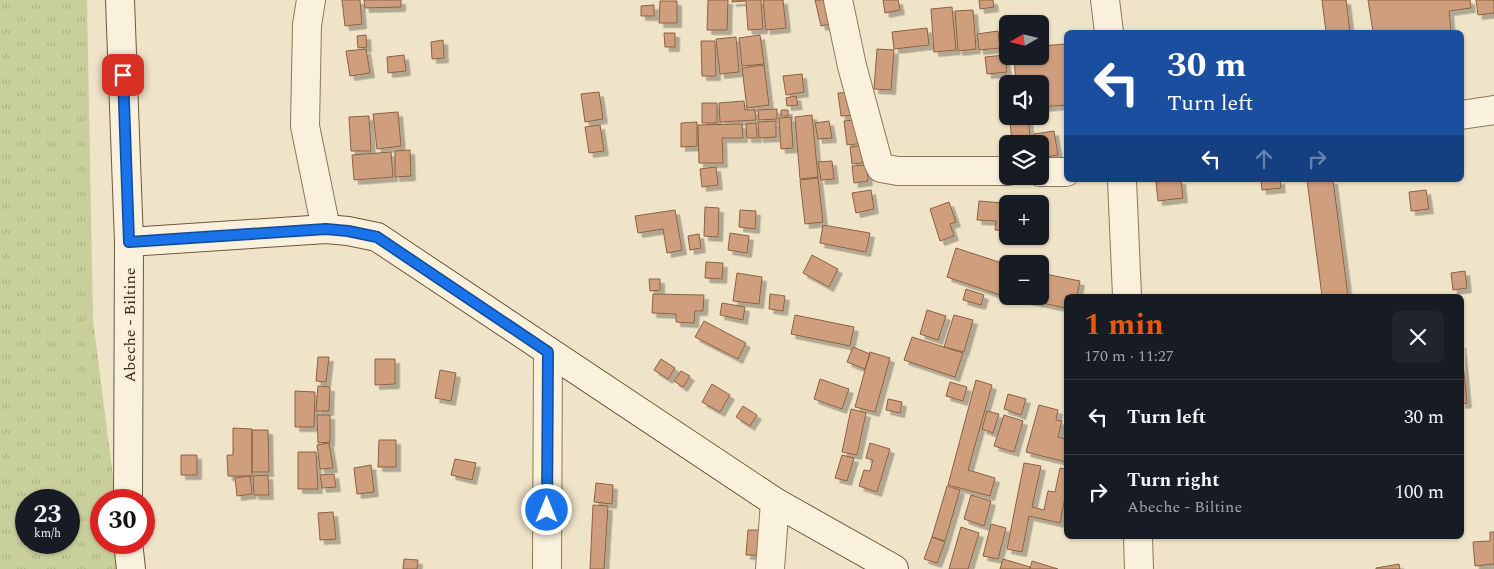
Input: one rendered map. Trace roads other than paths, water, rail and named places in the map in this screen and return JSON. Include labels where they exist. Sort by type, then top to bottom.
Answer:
[{"type":"street","name":"Abeche - Biltine","points":[[120,0],[129,242],[128,489]]},
{"type":"street","points":[[311,0],[307,24],[305,126],[326,229]]},
{"type":"street","points":[[838,0],[852,66],[881,168],[893,170],[999,172]]},
{"type":"street","points":[[1105,0],[1108,30]]},
{"type":"street","points":[[1464,115],[1494,110]]},
{"type":"street","points":[[1049,172],[1064,172]]},
{"type":"street","points":[[1122,182],[1127,294]]},
{"type":"street","points":[[129,242],[326,229],[377,237],[775,502],[894,569]]},
{"type":"street","points":[[547,569],[548,352]]},
{"type":"street","points":[[770,569],[775,502]]},
{"type":"street","points":[[1138,539],[1140,569]]},
{"type":"street","points":[[129,554],[131,569]]}]
